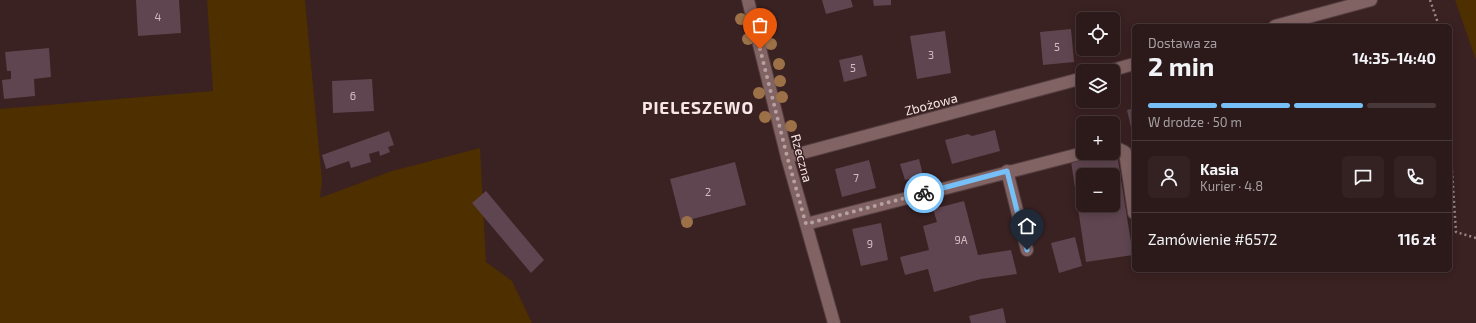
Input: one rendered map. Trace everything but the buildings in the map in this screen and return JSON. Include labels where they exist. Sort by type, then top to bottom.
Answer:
[{"type":"street","name":"Rzeczna","points":[[748,0],[787,156],[834,323]]},
{"type":"street","points":[[1282,24],[1371,0]]},
{"type":"street","points":[[1120,68],[1132,65]]},
{"type":"street","name":"Zbożowa","points":[[787,156],[1076,80]]},
{"type":"street","points":[[1120,150],[1125,152],[1132,199]]},
{"type":"street","points":[[806,224],[1007,171],[1076,155]]},
{"type":"street","points":[[1007,171],[1027,250]]},
{"type":"path","points":[[1430,0],[1438,24]]},
{"type":"path","points":[[1452,171],[1456,232],[1476,238]]},
{"type":"shaded area","points":[[207,0],[305,0],[322,181],[320,198],[392,171],[480,148],[486,262],[512,281],[532,323],[0,323],[0,109],[213,91]]},
{"type":"shaded area","points":[[1455,0],[1476,0],[1476,60]]},
{"type":"way so far","points":[[760,49],[806,224],[924,193]]},
{"type":"district","name":"PIELESZEWO","points":[[698,108]]},
{"type":"route","points":[[924,193],[1007,171],[1027,250]]}]
